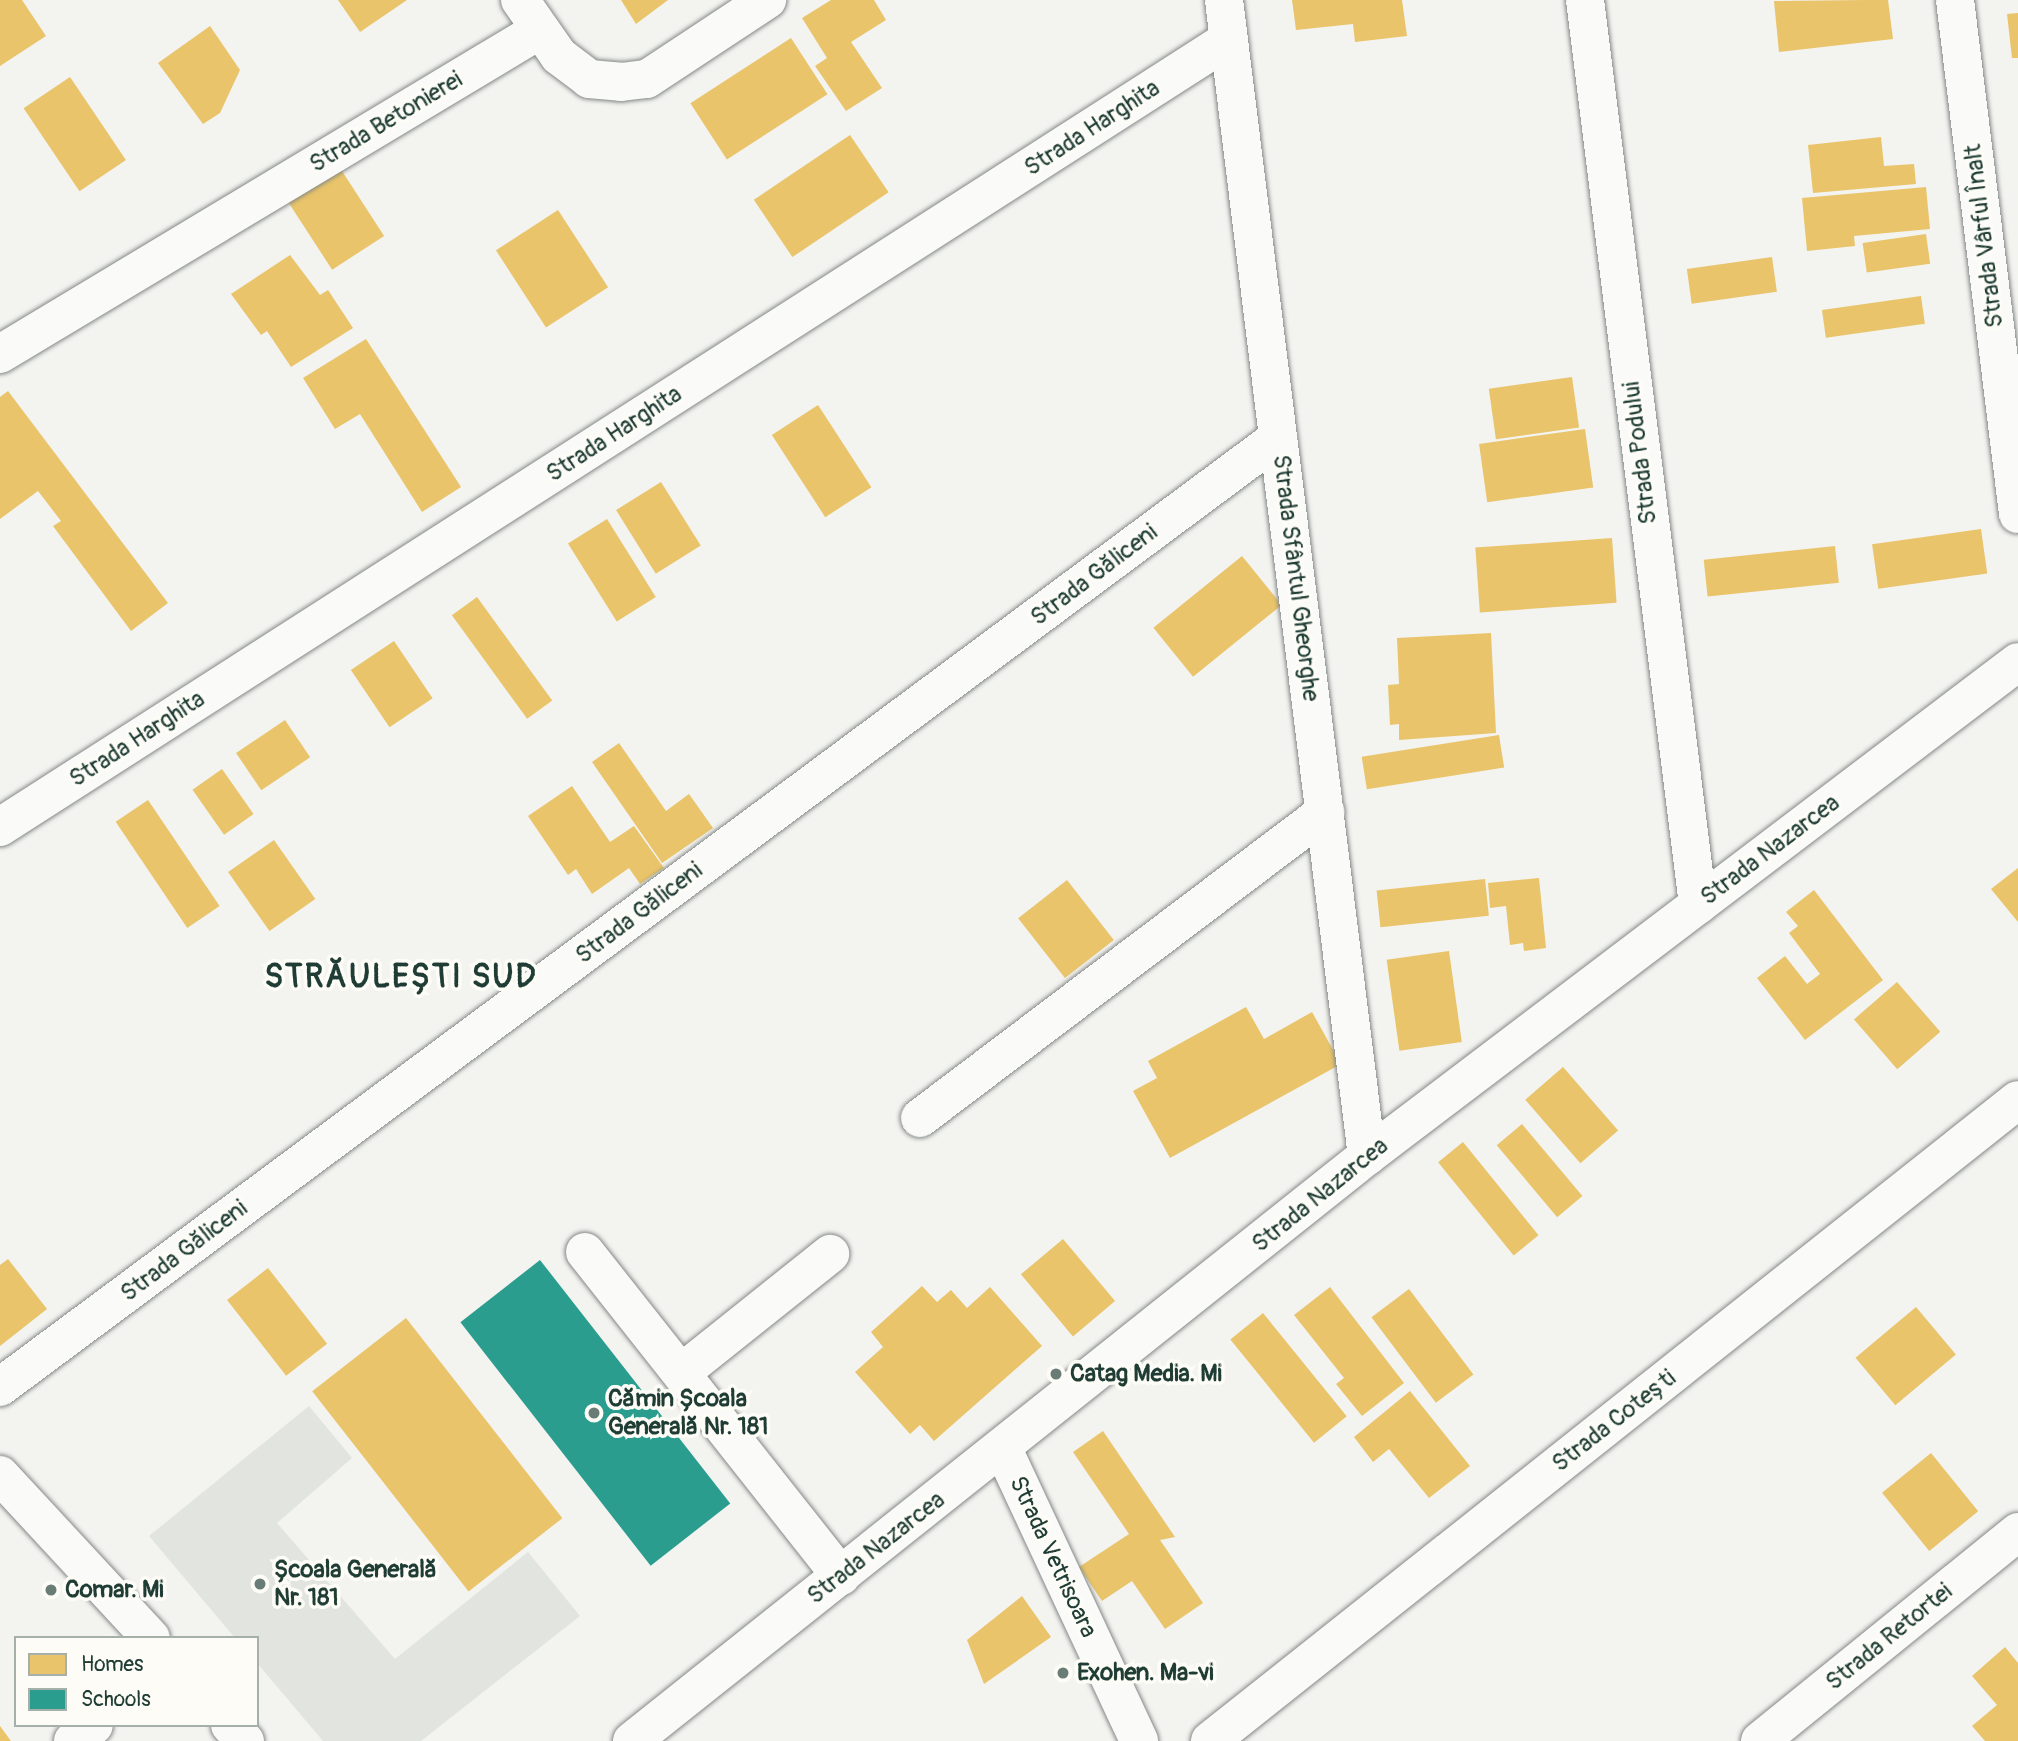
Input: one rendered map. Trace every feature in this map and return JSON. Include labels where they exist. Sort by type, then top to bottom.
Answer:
[{"type":"street","name":"Strada Betonierei","points":[[0,354],[529,15],[589,79],[648,79],[767,0]]},
{"type":"street","name":"Strada Sfântul Gheorghe","points":[[1224,0],[1367,1156]]},
{"type":"street","name":"Strada Podului","points":[[1585,0],[1698,905]]},
{"type":"street","name":"Strada Vârful Înalt","points":[[1955,0],[2018,514]]},
{"type":"street","name":"Strada Harghita","points":[[0,827],[1228,40]]},
{"type":"street","name":"Strada Găliceni","points":[[0,1387],[1278,438]]},
{"type":"street","name":"Strada Nazarcea","points":[[632,1741],[1003,1449],[1367,1156],[2018,662]]},
{"type":"street","points":[[920,1118],[1325,812]]},
{"type":"street","name":"Strada Cotești","points":[[1210,1741],[2018,1100]]},
{"type":"street","points":[[585,1252],[841,1576]]},
{"type":"street","points":[[681,1373],[830,1254]]},
{"type":"street","name":"Strada Vetrisoara","points":[[1003,1449],[1139,1741]]},
{"type":"street","points":[[0,1475],[149,1636]]},
{"type":"street","name":"Strada Retortei","points":[[1760,1741],[2018,1532]]},
{"type":"street","points":[[73,1741],[91,1727]]},
{"type":"street","points":[[232,1727],[245,1741]]},
{"type":"shaded area","name":"Școala Generală Nr. 181","points":[[309,1406],[352,1458],[277,1523],[395,1659],[528,1552],[580,1616],[421,1741],[323,1741],[259,1665],[259,1636],[233,1636],[149,1536]]},
{"type":"building: Homes","points":[[0,0],[22,0],[46,36],[0,66]]},
{"type":"building: Homes","points":[[338,0],[407,0],[360,32]]},
{"type":"building: Homes","points":[[621,0],[668,0],[636,24]]},
{"type":"building: Homes","points":[[831,0],[874,0],[886,20],[851,42],[882,88],[846,111],[815,66],[827,58],[802,18]]},
{"type":"building: Homes","points":[[1292,0],[1402,0],[1407,36],[1355,42],[1353,24],[1296,30]]},
{"type":"building: Homes","points":[[1888,0],[1893,39],[1779,52],[1774,1]]},
{"type":"building: Homes","points":[[2018,13],[2018,58],[2012,58],[2007,14]]},
{"type":"building: Homes","points":[[210,26],[240,70],[220,113],[203,124],[158,63]]},
{"type":"building: Homes","points":[[791,38],[827,94],[727,160],[690,103]]},
{"type":"building: Homes","points":[[70,77],[126,160],[79,191],[24,108]]},
{"type":"building: Homes","points":[[850,135],[889,192],[792,257],[754,200]]},
{"type":"building: Homes","points":[[1881,137],[1884,166],[1914,164],[1916,184],[1813,193],[1808,145]]},
{"type":"building: Homes","points":[[340,168],[384,236],[332,270],[288,202]]},
{"type":"building: Homes","points":[[1926,187],[1930,229],[1854,236],[1855,246],[1807,251],[1802,198]]},
{"type":"building: Homes","points":[[558,210],[608,287],[546,327],[496,250]]},
{"type":"building: Homes","points":[[1926,234],[1930,264],[1867,273],[1863,243]]},
{"type":"building: Homes","points":[[290,255],[320,295],[328,290],[353,328],[291,367],[267,331],[261,335],[231,294]]},
{"type":"building: Homes","points":[[1772,257],[1777,292],[1692,304],[1687,269]]},
{"type":"building: Homes","points":[[1921,296],[1925,324],[1826,338],[1822,310]]},
{"type":"building: Homes","points":[[366,339],[461,487],[422,512],[360,414],[335,429],[303,378]]},
{"type":"building: Homes","points":[[1572,377],[1579,428],[1496,439],[1489,389]]},
{"type":"building: Homes","points":[[8,391],[168,603],[131,631],[53,526],[61,521],[38,491],[0,519],[0,397]]},
{"type":"building: Homes","points":[[818,405],[871,487],[825,517],[772,435]]},
{"type":"building: Homes","points":[[1585,429],[1593,487],[1487,502],[1479,444]]},
{"type":"building: Homes","points":[[661,482],[701,546],[656,574],[616,510]]},
{"type":"building: Homes","points":[[607,519],[656,597],[617,621],[568,543]]},
{"type":"building: Homes","points":[[1981,529],[1987,574],[1878,589],[1872,544]]},
{"type":"building: Homes","points":[[1612,538],[1617,603],[1480,612],[1475,548]]},
{"type":"building: Homes","points":[[1835,546],[1839,583],[1708,597],[1704,560]]},
{"type":"building: Homes","points":[[1242,556],[1282,605],[1193,677],[1153,628]]},
{"type":"building: Homes","points":[[477,597],[552,701],[527,719],[452,615]]},
{"type":"building: Homes","points":[[1491,633],[1496,733],[1399,740],[1399,724],[1390,725],[1388,685],[1399,684],[1397,638]]},
{"type":"building: Homes","points":[[394,641],[433,698],[389,727],[351,670]]},
{"type":"building: Homes","points":[[285,720],[310,757],[261,790],[236,753]]},
{"type":"building: Homes","points":[[1499,735],[1504,768],[1367,789],[1362,757]]},
{"type":"building: Homes","points":[[619,743],[666,811],[689,794],[713,828],[662,863],[592,762]]},
{"type":"building: Homes","points":[[222,769],[254,814],[224,835],[193,790]]},
{"type":"building: Homes","points":[[572,786],[610,842],[634,826],[664,868],[640,884],[629,868],[592,894],[576,869],[568,875],[528,816]]},
{"type":"building: Homes","points":[[148,800],[220,906],[187,928],[116,822]]},
{"type":"building: Homes","points":[[274,840],[315,899],[269,931],[228,872]]},
{"type":"building: Homes","points":[[2018,868],[2018,922],[1991,889]]},
{"type":"building: Homes","points":[[1539,878],[1546,948],[1524,951],[1523,943],[1510,945],[1506,906],[1490,908],[1488,883]]},
{"type":"building: Homes","points":[[1485,879],[1489,916],[1380,927],[1377,890]]},
{"type":"building: Homes","points":[[1067,880],[1114,940],[1065,978],[1018,918]]},
{"type":"building: Homes","points":[[1814,890],[1883,980],[1805,1040],[1757,978],[1785,956],[1807,984],[1820,974],[1789,933],[1798,926],[1786,912]]},
{"type":"building: Homes","points":[[1449,951],[1462,1042],[1399,1051],[1387,960]]},
{"type":"building: Homes","points":[[1897,982],[1940,1032],[1897,1069],[1854,1019]]},
{"type":"building: Homes","points":[[1246,1007],[1264,1039],[1312,1012],[1341,1064],[1170,1158],[1133,1091],[1157,1078],[1148,1061]]},
{"type":"building: Homes","points":[[1563,1067],[1618,1130],[1580,1163],[1525,1100]]},
{"type":"building: Homes","points":[[1522,1124],[1582,1196],[1557,1217],[1497,1145]]},
{"type":"building: Homes","points":[[1463,1142],[1539,1235],[1514,1255],[1438,1162]]},
{"type":"building: Homes","points":[[1063,1239],[1115,1301],[1073,1336],[1021,1274]]},
{"type":"building: Homes","points":[[8,1259],[47,1309],[0,1346],[0,1265]]},
{"type":"building: Homes","points":[[268,1268],[327,1344],[286,1376],[227,1300]]},
{"type":"building: Homes","points":[[922,1286],[937,1302],[951,1290],[967,1308],[990,1287],[1042,1346],[934,1441],[920,1425],[910,1434],[855,1372],[883,1347],[871,1332]]},
{"type":"building: Homes","points":[[1330,1287],[1404,1383],[1362,1416],[1336,1384],[1344,1378],[1294,1315]]},
{"type":"building: Homes","points":[[1409,1289],[1473,1374],[1436,1403],[1371,1317]]},
{"type":"building: Homes","points":[[1916,1307],[1956,1354],[1895,1405],[1855,1358]]},
{"type":"building: Homes","points":[[1263,1313],[1347,1416],[1314,1443],[1230,1339]]},
{"type":"building: Homes","points":[[406,1318],[562,1518],[469,1591],[312,1391]]},
{"type":"building: Homes","points":[[1410,1391],[1470,1466],[1429,1498],[1389,1449],[1373,1462],[1354,1437]]},
{"type":"building: Homes","points":[[1103,1431],[1175,1537],[1160,1540],[1203,1603],[1165,1629],[1132,1581],[1102,1601],[1079,1567],[1129,1534],[1073,1452]]},
{"type":"building: Homes","points":[[1931,1453],[1978,1511],[1929,1551],[1882,1493]]},
{"type":"building: Homes","points":[[1022,1596],[1051,1637],[984,1684],[967,1640]]},
{"type":"building: Homes","points":[[2005,1647],[2018,1663],[2018,1741],[1985,1741],[1972,1726],[1997,1705],[1972,1676]]},
{"type":"building: Homes","points":[[0,1726],[11,1741],[0,1741]]},
{"type":"building: Schools","name":"Cămin Școala Generală Nr. 181","points":[[540,1260],[730,1503],[651,1566],[460,1322]]},
{"type":"place","name":"Catag Media. Mi","points":[[1056,1374]]},
{"type":"place","name":"Cămin Școala Generală Nr. 181","points":[[594,1413]]},
{"type":"place","name":"Școala Generală Nr. 181","points":[[260,1584]]},
{"type":"place","name":"Comar. Mi","points":[[51,1590]]},
{"type":"place","name":"Exohen. Ma-vi","points":[[1063,1673]]},
{"type":"district","name":"STRĂULEȘTI SUD","points":[[401,977]]}]
